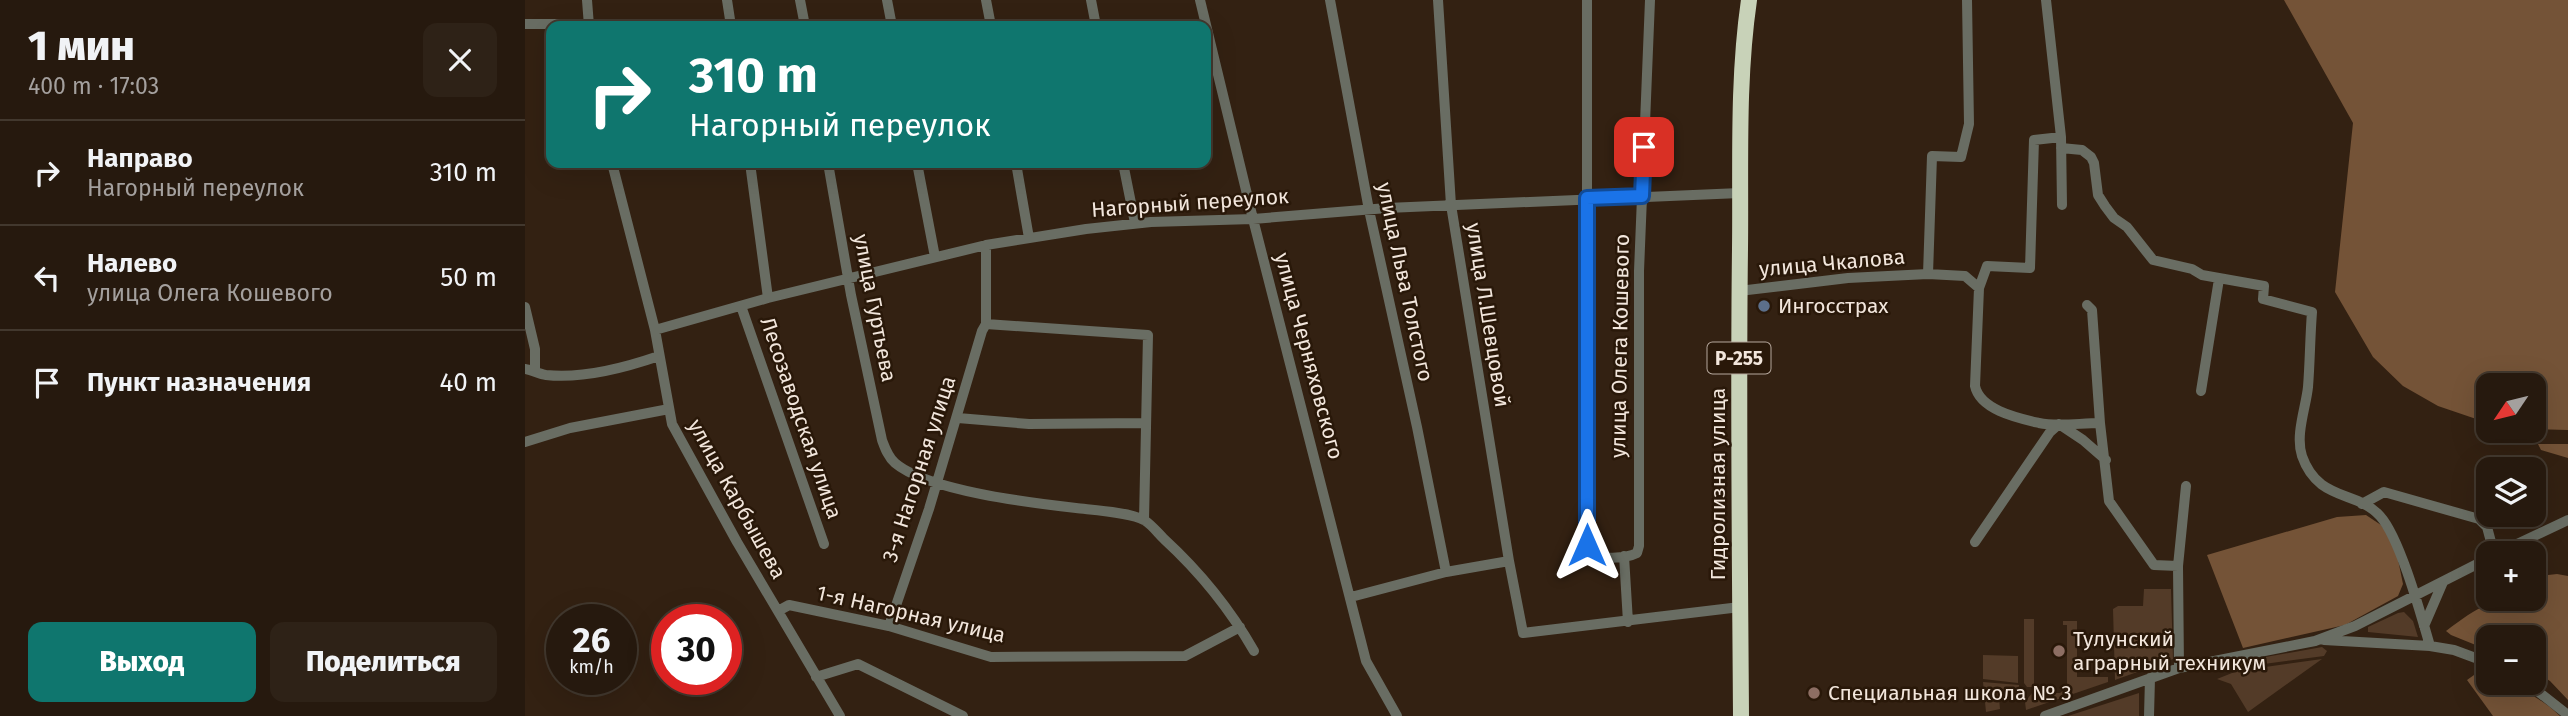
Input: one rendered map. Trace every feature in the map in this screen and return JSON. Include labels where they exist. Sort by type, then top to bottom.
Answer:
[{"type":"highway","name":"Гидролизная улица","points":[[1741,716],[1740,193],[1743,73],[1749,0]]},
{"type":"street","points":[[587,0],[588,21]]},
{"type":"street","points":[[727,0],[730,21]]},
{"type":"street","points":[[800,0],[804,21]]},
{"type":"street","points":[[887,0],[891,21]]},
{"type":"street","points":[[986,0],[990,21]]},
{"type":"street","points":[[1091,0],[1096,21]]},
{"type":"street","name":"улица Черняховского","points":[[1200,0],[1205,21]]},
{"type":"street","name":"улица Льва Толстого","points":[[1330,0],[1369,209],[1446,572]]},
{"type":"street","name":"улица Л.Шевцовой","points":[[1437,0],[1451,205],[1523,633],[1628,622]]},
{"type":"street","points":[[1587,0],[1587,550],[1592,556],[1624,556],[1628,622],[1740,607]]},
{"type":"street","name":"улица Олега Кошевого","points":[[1624,556],[1635,555],[1639,546],[1639,284],[1650,0]]},
{"type":"street","name":"улица Чкалова","points":[[1928,274],[1932,156],[1961,157],[1969,124],[1967,0]]},
{"type":"street","points":[[2046,0],[2061,142],[2062,205]]},
{"type":"street","points":[[525,24],[546,24]]},
{"type":"street","name":"улица Черняховского","points":[[1211,45],[1366,661],[1397,716]]},
{"type":"street","points":[[2100,423],[2040,423],[2002,411],[1984,402],[1979,396],[1975,378],[1979,288],[1987,267],[2030,268],[2034,140],[2061,142],[2082,150],[2091,157],[2098,195],[2114,218],[2135,236],[2149,257],[2156,262],[2192,269],[2202,275],[2219,279],[2265,286],[2263,299],[2312,312],[2308,388],[2301,440],[2302,456],[2324,486],[2335,494],[2377,513],[2388,528],[2430,646]]},
{"type":"street","name":"улица Карбышева","points":[[613,168],[655,330],[672,424],[840,716]]},
{"type":"street","name":"Лесозаводская улица","points":[[751,168],[768,298]]},
{"type":"street","name":"улица Гуртьева","points":[[829,168],[882,440],[890,458],[906,470],[938,482]]},
{"type":"street","points":[[919,168],[935,257]]},
{"type":"street","points":[[1017,168],[1029,238]]},
{"type":"street","points":[[1124,168],[1135,223]]},
{"type":"street","name":"Нагорный переулок","points":[[655,330],[768,298],[986,244],[1135,223],[1253,219],[1369,209],[1587,198],[1740,193]]},
{"type":"street","name":"3-я Нагорная улица","points":[[889,626],[938,482],[986,324],[986,244]]},
{"type":"street","name":"улица Чкалова","points":[[1739,290],[1848,278],[1928,274],[1965,276],[1979,288]]},
{"type":"street","points":[[2201,391],[2219,279]]},
{"type":"street","points":[[2087,305],[2092,310],[2100,423],[2108,494],[2112,506],[2154,565],[2178,566]]},
{"type":"street","name":"Лесозаводская улица","points":[[741,306],[824,544]]},
{"type":"street","points":[[525,307],[535,349],[530,370],[544,375],[590,373],[627,367],[660,356]]},
{"type":"street","points":[[986,324],[1148,335],[1144,520]]},
{"type":"street","points":[[525,442],[570,428],[669,409]]},
{"type":"street","points":[[958,418],[1029,424],[1146,423]]},
{"type":"street","points":[[2059,424],[2083,439],[2106,460]]},
{"type":"street","points":[[1975,542],[2050,432],[2059,424]]},
{"type":"street","points":[[938,482],[1023,502],[1105,511],[1144,520],[1203,576],[1254,651]]},
{"type":"street","points":[[2179,668],[2178,566],[2186,486]]},
{"type":"street","points":[[2362,504],[2384,492],[2471,516],[2487,527],[2492,541]]},
{"type":"street","points":[[2522,541],[2568,520]]},
{"type":"street","points":[[1350,597],[1446,572],[1509,561]]},
{"type":"street","points":[[2045,716],[2179,668],[2315,640],[2355,626],[2476,565]]},
{"type":"street","points":[[2424,626],[2443,582]]},
{"type":"street","name":"1-я Нагорная улица","points":[[778,611],[789,605],[889,626],[991,657],[1185,656],[1240,627]]},
{"type":"street","points":[[2315,640],[2430,646],[2454,649],[2476,658]]},
{"type":"street","points":[[816,677],[858,664],[963,716]]},
{"type":"street","points":[[2149,716],[2150,678]]},
{"type":"street","points":[[2543,695],[2568,715]]},
{"type":"shaded area","points":[[2284,0],[2568,0],[2568,430],[2546,429],[2546,373],[2476,373],[2476,419],[2438,406],[2403,386],[2373,357],[2335,292],[2353,123]]},
{"type":"shaded area","points":[[2538,444],[2568,444],[2568,458],[2541,450]]},
{"type":"shaded area","points":[[2366,515],[2381,525],[2395,545],[2403,584],[2398,596],[2345,625],[2243,648],[2207,555],[2337,517]]},
{"type":"shaded area","points":[[2548,575],[2568,576],[2568,700],[2546,678],[2546,625],[2476,625],[2476,645],[2446,631],[2476,611],[2546,611]]},
{"type":"shaded area","points":[[2144,589],[2171,589],[2173,659],[2115,680],[2113,609],[2118,606],[2143,606]]},
{"type":"shaded area","points":[[2404,612],[2413,621],[2418,637],[2368,632],[2368,627]]},
{"type":"shaded area","points":[[2024,619],[2034,619],[2034,687],[2027,687],[2024,683]]},
{"type":"shaded area","points":[[2063,621],[2077,621],[2077,677],[2108,677],[2108,682],[2026,710],[2025,702],[2032,693],[2060,693],[2067,688],[2067,625],[2063,625]]},
{"type":"shaded area","points":[[2322,647],[2327,651],[2324,656],[2234,668],[2232,663]]},
{"type":"shaded area","points":[[1983,655],[2018,656],[2018,683],[1983,679]]},
{"type":"shaded area","points":[[2322,659],[2248,712],[2231,684],[2217,679],[2237,671]]},
{"type":"shaded area","points":[[2476,675],[2476,692],[2467,680]]},
{"type":"shaded area","points":[[1983,682],[2019,685],[2019,697],[1999,698],[2000,709],[1986,712]]},
{"type":"shaded area","points":[[2139,693],[2139,716],[2068,716]]},
{"type":"shaded area","points":[[2478,695],[2531,695],[2560,716],[2493,716]]},
{"type":"place","name":"Ингосстрах","points":[[1764,306]]},
{"type":"place","name":"Тулунский аграрный техникум","points":[[2059,651]]},
{"type":"place","name":"Специальная школа № 3","points":[[1814,693]]},
{"type":"route","points":[[1587,545],[1587,198],[1642,196],[1644,147]]}]
